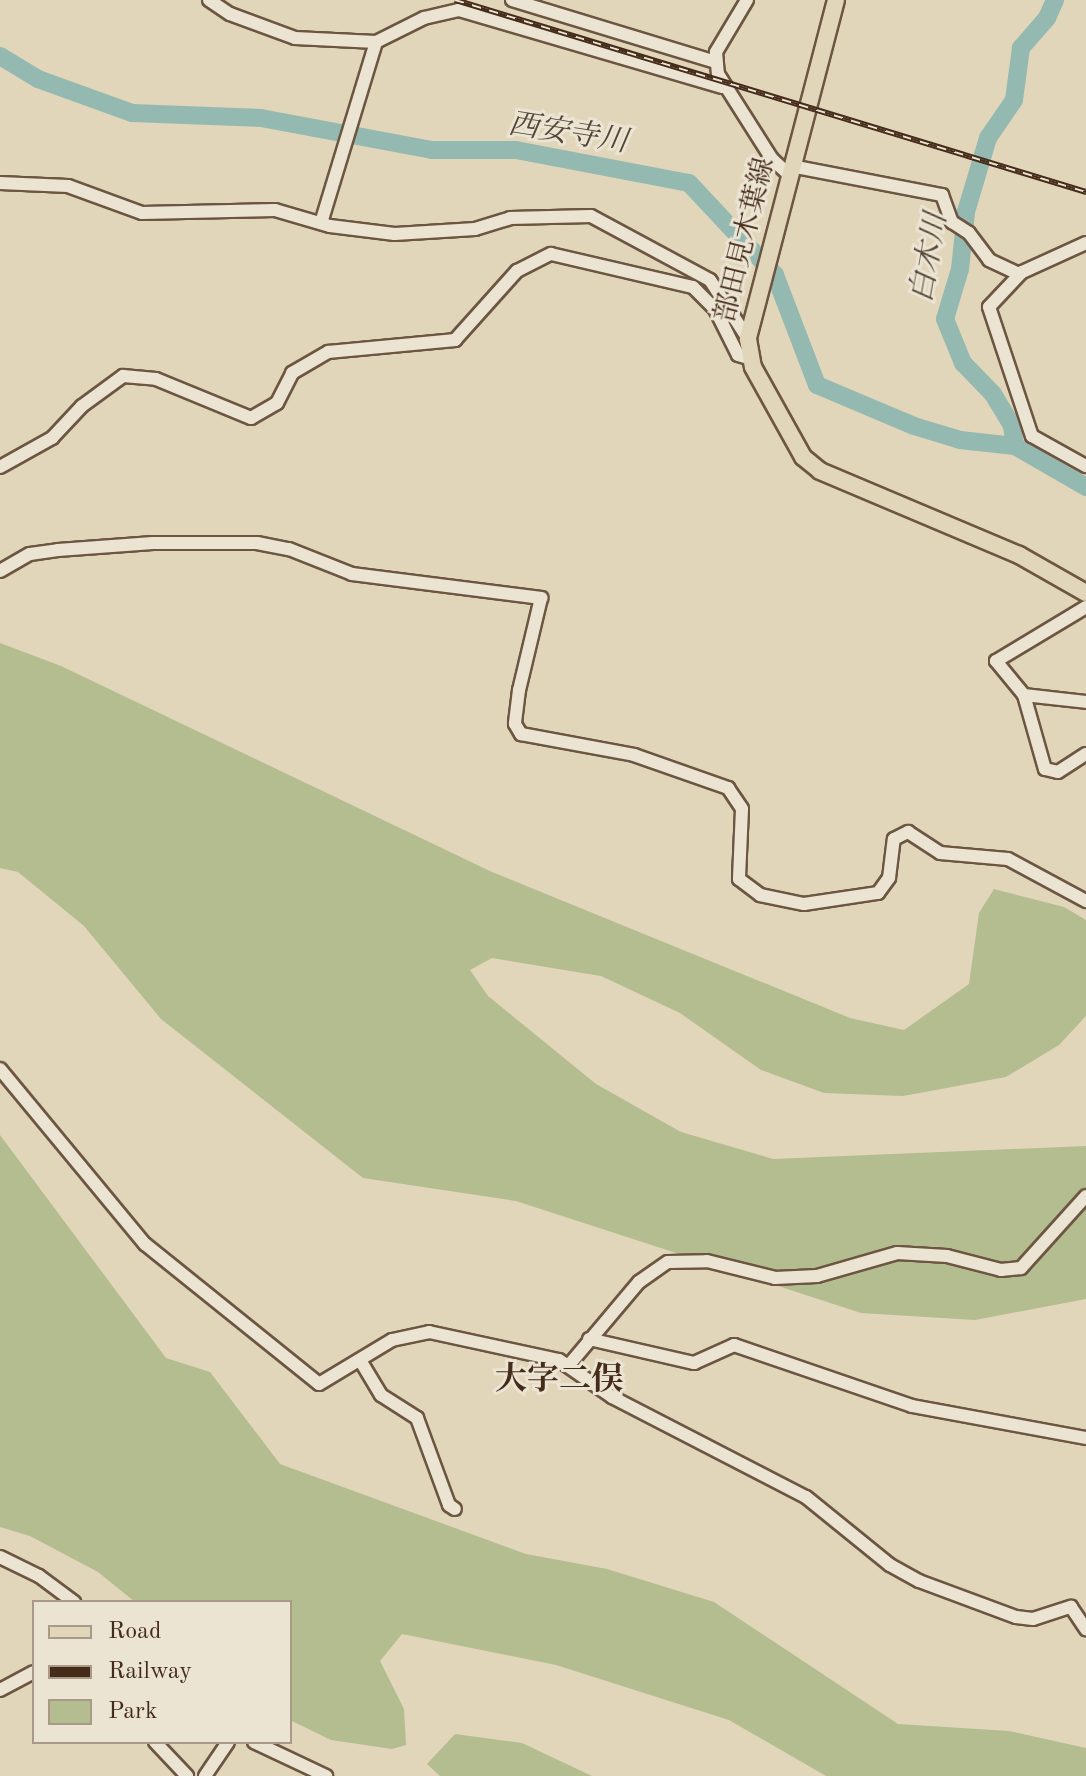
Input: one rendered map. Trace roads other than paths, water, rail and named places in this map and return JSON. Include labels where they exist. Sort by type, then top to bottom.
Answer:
[{"type":"main road","name":"部田見木葉線","points":[[836,0],[748,339],[752,359],[803,457],[820,471],[1019,555],[1086,593]]},
{"type":"street","points":[[209,0],[230,14],[295,38],[376,42],[434,14],[459,10],[722,87]]},
{"type":"street","points":[[512,0],[716,62]]},
{"type":"street","points":[[747,0],[726,31],[716,62],[722,87],[790,170],[942,195],[956,226],[969,233],[989,260],[1019,274]]},
{"type":"street","points":[[321,223],[376,42]]},
{"type":"street","points":[[0,183],[68,186],[142,213],[275,210],[321,223],[395,234],[475,229],[510,218],[591,216],[710,280],[748,339]]},
{"type":"street","points":[[1086,243],[1019,274],[989,307],[1017,402],[1032,436],[1086,466]]},
{"type":"street","points":[[0,467],[52,438],[82,406],[123,376],[156,379],[251,418],[277,403],[292,373],[328,352],[455,340],[517,271],[551,254],[693,287],[715,309],[738,355],[752,359]]},
{"type":"street","points":[[0,571],[30,554],[58,550],[153,543],[257,543],[289,549],[352,574],[541,598],[519,690],[515,724],[521,734],[634,755],[728,788],[742,809],[739,879],[760,895],[804,904],[878,893],[889,878],[894,839],[908,832],[940,853],[1008,859],[1086,901]]},
{"type":"street","points":[[1086,607],[996,661],[1024,695],[1045,769],[1058,772],[1086,754]]},
{"type":"street","points":[[1024,695],[1086,702]]},
{"type":"street","points":[[0,1069],[145,1244],[319,1384],[392,1340],[429,1332],[569,1365],[612,1397],[806,1497],[890,1565],[919,1581],[1016,1617],[1033,1619],[1071,1607],[1086,1629]]},
{"type":"street","points":[[569,1365],[639,1282],[668,1262],[707,1261],[775,1278],[817,1276],[897,1253],[947,1256],[1001,1270],[1021,1268],[1086,1196]]},
{"type":"street","points":[[589,1339],[694,1363],[734,1345],[912,1406],[1086,1438]]},
{"type":"street","points":[[360,1360],[381,1395],[417,1418],[449,1505],[455,1509]]},
{"type":"street","points":[[0,1557],[39,1576],[71,1600]]},
{"type":"street","points":[[0,1690],[32,1673]]},
{"type":"street","points":[[157,1744],[187,1776]]},
{"type":"street","points":[[205,1776],[227,1744]]},
{"type":"street","points":[[258,1744],[326,1776]]},
{"type":"waterway","name":"白木川","points":[[1055,0],[1047,18],[1021,48],[1014,100],[988,138],[966,212],[960,269],[945,319],[963,363],[993,394],[1012,426],[1015,446],[1086,487]]},
{"type":"waterway","name":"西安寺川","points":[[0,56],[38,79],[132,113],[261,118],[432,150],[516,150],[689,183],[775,275],[817,385],[914,426],[960,440],[1015,446]]},
{"type":"railway","points":[[455,0],[1086,192]]},
{"type":"district","name":"大字二俣","points":[[559,1381]]}]
